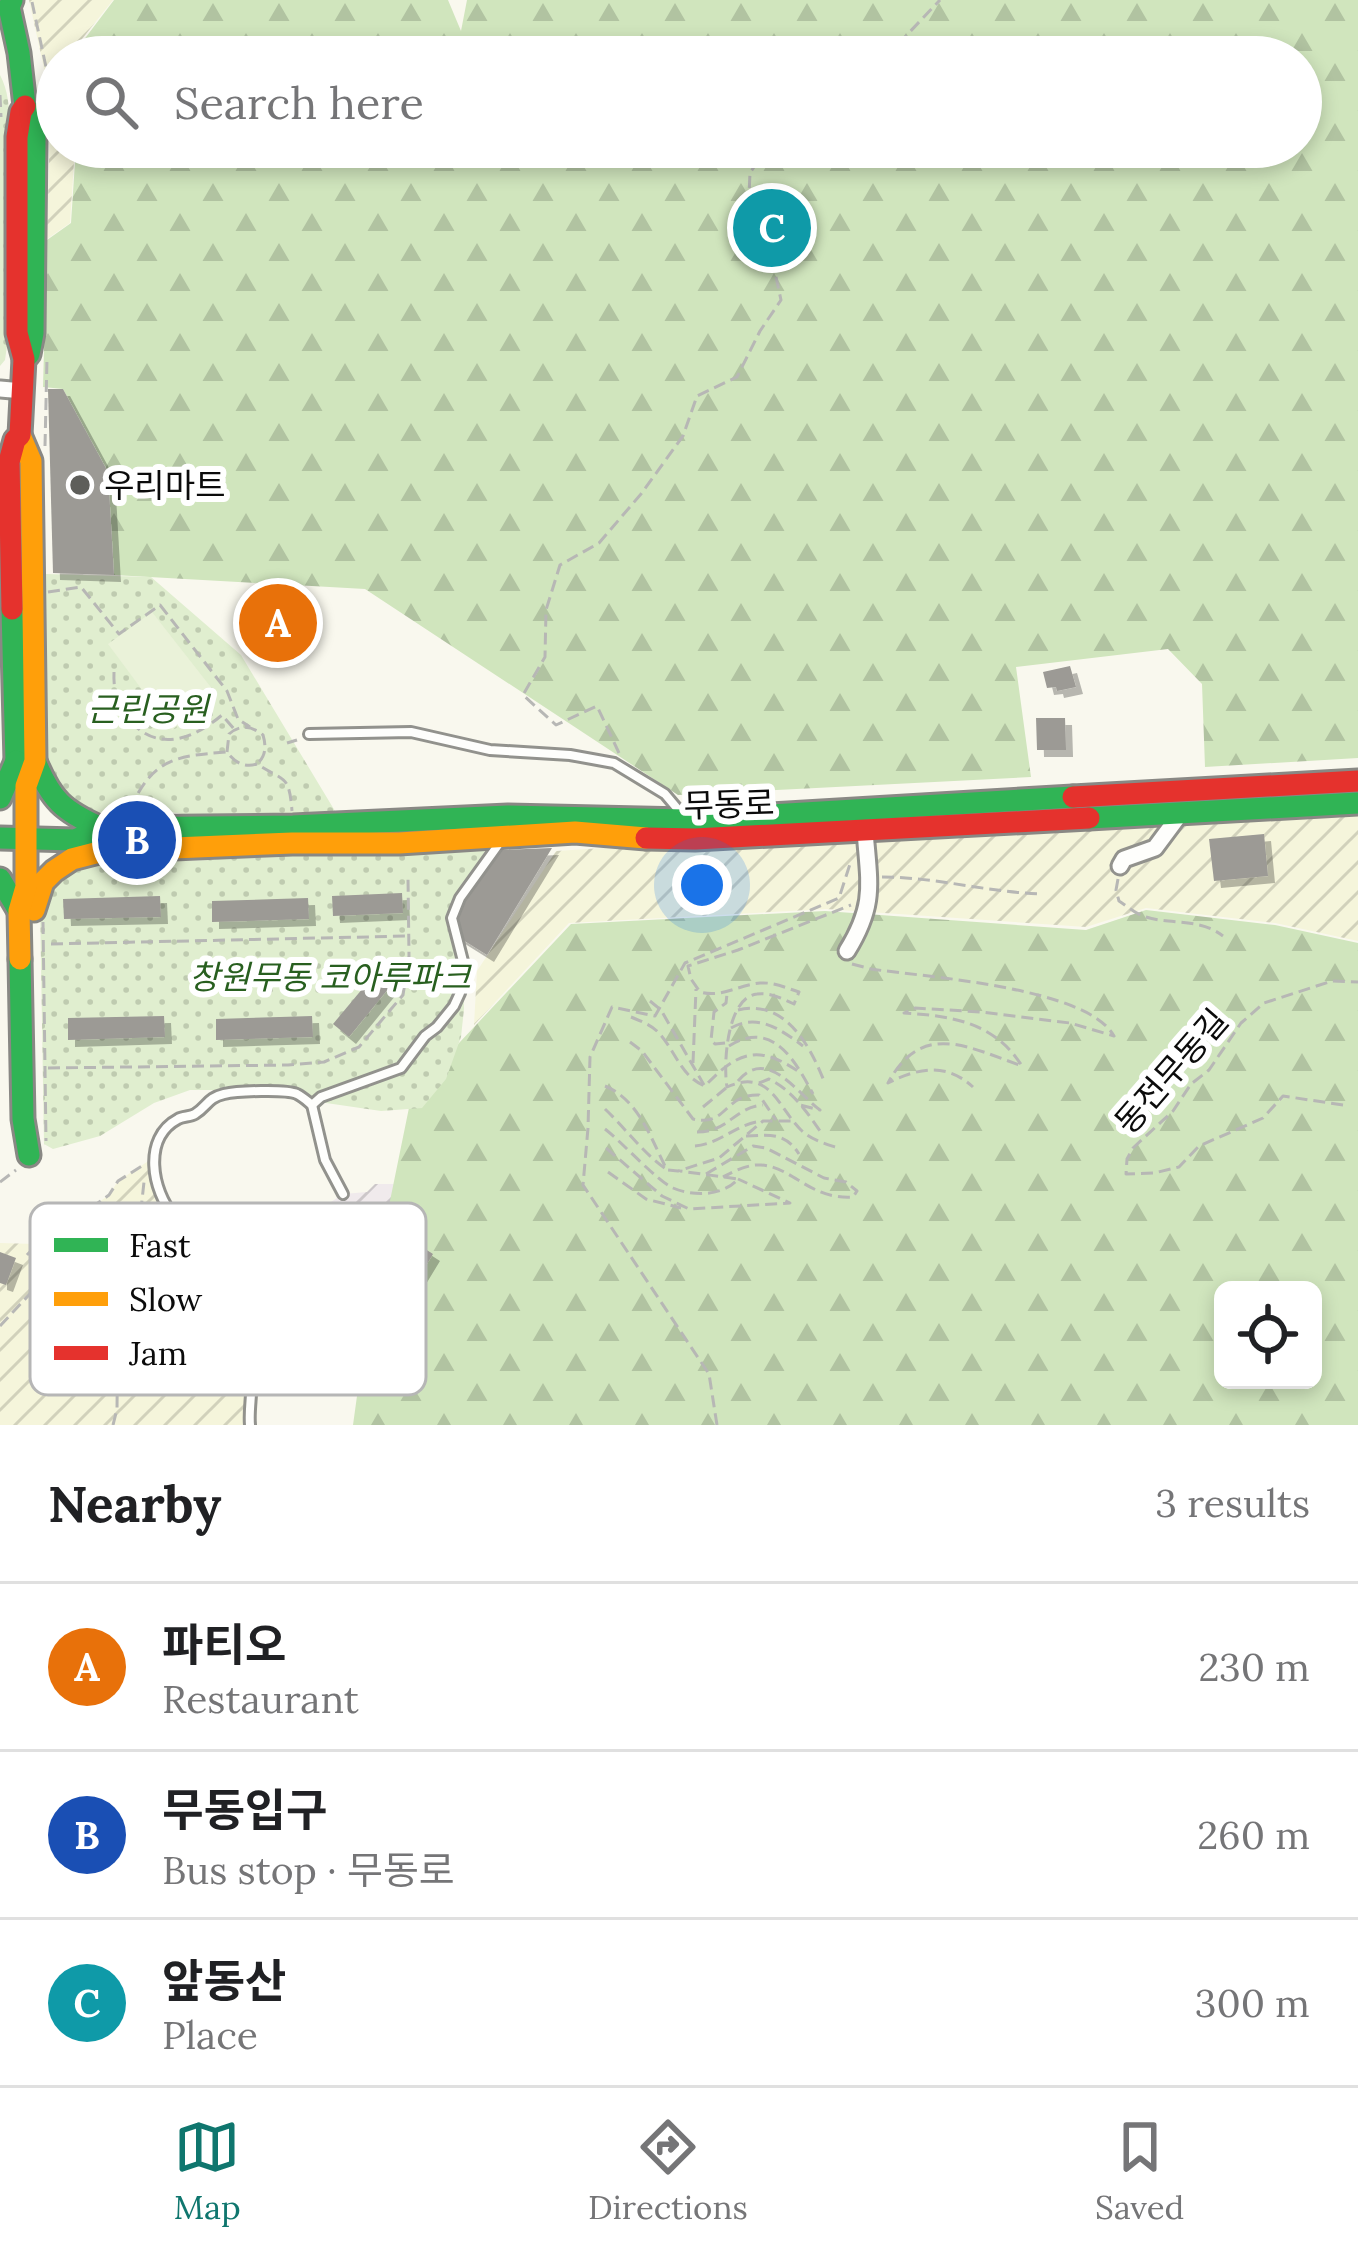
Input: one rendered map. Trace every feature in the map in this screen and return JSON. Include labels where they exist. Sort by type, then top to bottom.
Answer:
[{"type":"main road","points":[[13,2],[9,51],[25,106],[17,137],[17,333],[24,358],[11,390],[31,461],[26,887],[32,909],[40,1068],[33,1143],[38,1152]]},
{"type":"main road","points":[[0,799],[26,761]]},
{"type":"main road","points":[[26,761],[52,800],[102,839],[54,871],[43,882],[32,909],[23,1119],[38,1152]]},
{"type":"main road","name":"무동로","points":[[0,838],[102,839],[527,815],[686,820],[1358,781]]},
{"type":"main road","name":"무동로","points":[[102,839],[399,843],[575,832],[656,839],[1358,803]]},
{"type":"main road","points":[[0,879],[32,909]]},
{"type":"street","points":[[1120,866],[1124,859],[1155,848],[1180,813]]},
{"type":"street","points":[[847,951],[865,922],[869,897],[865,831]]},
{"type":"lane","name":"무동로","points":[[310,734],[411,732],[490,750],[570,755],[614,764],[665,794],[686,820]]},
{"type":"lane","points":[[312,1105],[321,1097],[401,1067],[454,1006],[466,969],[452,918],[460,898],[504,834]]},
{"type":"lane","points":[[167,1203],[154,1174],[153,1158],[162,1133],[177,1120],[196,1114],[209,1099],[228,1093],[294,1091],[312,1105],[325,1160],[343,1194]]},
{"type":"path","points":[[906,36],[940,0]]},
{"type":"path","points":[[13,2],[36,52]]},
{"type":"path","points":[[616,751],[597,706],[556,725],[523,695],[545,657],[546,610],[560,565],[599,543],[641,494],[683,436],[697,396],[737,377],[781,300],[771,254],[748,217],[753,168]]},
{"type":"path","points":[[45,459],[47,347]]},
{"type":"path","points":[[44,581],[44,593],[81,587],[119,634],[160,605],[227,692],[238,719],[263,735],[264,754],[257,764]]},
{"type":"path","points":[[114,672],[121,709],[144,734],[163,740],[192,736],[222,715],[234,729]]},
{"type":"path","points":[[234,729],[250,727]]},
{"type":"path","points":[[227,752],[234,729]]},
{"type":"path","points":[[130,809],[140,788],[166,762],[227,752],[242,764],[277,772],[290,790],[292,812]]},
{"type":"path","points":[[717,1425],[709,1374],[583,1186],[590,1057],[612,1007],[655,1016],[685,962],[839,898],[853,856]]},
{"type":"path","points":[[1120,866],[1119,902],[1140,915],[1192,921],[1223,936]]},
{"type":"path","points":[[868,877],[906,877],[1040,894]]},
{"type":"path","points":[[40,1068],[288,1065],[324,1062],[358,1047],[403,995],[408,878]]},
{"type":"path","points":[[727,1087],[725,1067],[736,1010],[749,995],[774,995],[794,1004],[800,992],[758,983],[713,996],[700,992],[688,966],[869,897]]},
{"type":"path","points":[[0,1182],[38,1152],[40,1068],[32,909]]},
{"type":"path","points":[[50,944],[409,936]]},
{"type":"path","points":[[847,951],[851,964],[871,969],[995,986],[1058,1001],[1108,1025],[1114,1036],[1031,1017],[915,1008],[904,1013],[948,1018],[993,1033],[1022,1066],[971,1048],[933,1043],[900,1060],[888,1083],[912,1071],[933,1069],[952,1072],[973,1087]]},
{"type":"path","name":"동전무동길","points":[[1343,1105],[1283,1096],[1263,1118],[1198,1145],[1179,1167],[1126,1174],[1133,1148],[1173,1111],[1241,1023],[1264,1003],[1332,981],[1358,982]]},
{"type":"path","points":[[693,1065],[697,987]]},
{"type":"path","points":[[727,992],[726,1003],[714,1012],[710,1040],[728,1045],[755,1036],[769,1040],[784,1049],[813,1094]]},
{"type":"path","points":[[650,1001],[659,1008],[705,1086]]},
{"type":"path","points":[[736,1010],[761,1006],[775,1011],[809,1050],[824,1081]]},
{"type":"path","points":[[631,1017],[659,1033],[682,1070],[705,1086]]},
{"type":"path","points":[[731,1028],[758,1020],[809,1050]]},
{"type":"path","points":[[629,1042],[642,1051],[693,1119],[718,1118],[733,1100],[752,1094],[759,1096],[777,1121]]},
{"type":"path","points":[[705,1086],[746,1055],[782,1059],[802,1074]]},
{"type":"path","points":[[736,1083],[752,1070],[781,1075],[820,1110],[800,1105]]},
{"type":"path","points":[[758,1083],[769,1079],[780,1085],[822,1134]]},
{"type":"path","points":[[703,1107],[727,1087],[752,1081],[775,1096],[807,1136],[835,1147]]},
{"type":"path","points":[[605,1086],[630,1101],[667,1169]]},
{"type":"path","points":[[698,1132],[719,1129],[750,1106],[765,1105]]},
{"type":"path","points":[[605,1109],[667,1169],[738,1179],[790,1203],[689,1209],[646,1199],[608,1172]]},
{"type":"path","points":[[678,1171],[718,1158],[764,1121]]},
{"type":"path","points":[[695,1146],[718,1142],[748,1123],[794,1121]]},
{"type":"path","points":[[605,1129],[670,1187],[710,1194],[730,1188],[738,1179]]},
{"type":"path","points":[[744,1136],[786,1137],[800,1154]]},
{"type":"path","points":[[706,1174],[752,1146],[766,1148],[824,1178],[846,1182],[857,1191],[854,1197],[821,1194],[778,1169],[760,1165],[723,1177]]},
{"type":"path","points":[[606,1148],[662,1196],[689,1209]]},
{"type":"path","points":[[98,1203],[118,1181],[153,1158]]},
{"type":"path","points":[[142,1203],[153,1158]]},
{"type":"path","points":[[27,1255],[30,1252]]},
{"type":"path","points":[[0,1326],[30,1294]]},
{"type":"path","points":[[113,1425],[118,1395]]},
{"type":"shaded area","points":[[375,1184],[401,1184],[401,1203],[331,1203],[343,1194],[367,1192]]},
{"type":"green space","points":[[29,0],[113,0],[84,36],[37,36]]},
{"type":"green space","points":[[114,0],[448,0],[461,31],[467,0],[1358,0],[1358,758],[1205,767],[1202,684],[1168,649],[1016,667],[1031,777],[678,795],[365,589],[114,575],[108,472],[63,389],[43,387],[47,240],[71,223],[75,168],[1322,168],[1322,36],[87,36]]},
{"type":"green space","points":[[0,75],[10,126],[7,346],[0,366]]},
{"type":"green space","points":[[49,168],[74,168],[70,223],[47,239]]},
{"type":"green space","name":"근린공원","points":[[46,574],[151,577],[241,655],[338,816],[81,815],[47,777]]},
{"type":"green space","points":[[152,612],[217,695],[172,730],[108,644]]},
{"type":"green space","points":[[1358,800],[1358,941],[1275,923],[1146,908],[1086,927],[826,909],[569,923],[474,1025],[477,971],[556,851]]},
{"type":"green space","name":"창원무동 코아루파크","points":[[245,851],[485,851],[448,917],[463,979],[464,1009],[461,1037],[446,1079],[422,1108],[381,1111],[236,1090],[190,1090],[154,1103],[100,1136],[53,1149],[44,1144],[40,903],[49,888],[65,873],[88,863],[214,860]]},
{"type":"green space","points":[[1146,910],[1275,925],[1358,943],[1358,1425],[353,1425],[357,1395],[426,1395],[426,1203],[390,1203],[412,1093],[571,924],[825,911],[1086,930]]},
{"type":"green space","points":[[153,1158],[154,1174],[167,1203],[98,1203],[118,1181]]},
{"type":"green space","points":[[0,1243],[30,1244],[30,1395],[249,1395],[250,1425],[0,1425]]},
{"type":"building","name":"우리마트","points":[[48,389],[63,389],[108,472],[114,575],[53,573]]},
{"type":"building","points":[[251,590],[271,592],[270,607],[308,611],[307,642],[246,636]]},
{"type":"building","points":[[1070,666],[1076,687],[1047,688],[1043,672]]},
{"type":"building","points":[[1036,718],[1065,718],[1066,750],[1037,750]]},
{"type":"building","points":[[1264,834],[1268,876],[1214,881],[1209,839]]},
{"type":"building","points":[[552,848],[487,955],[455,935],[452,918],[475,877],[501,850]]},
{"type":"building","points":[[402,893],[403,913],[333,916],[332,896]]},
{"type":"building","points":[[160,896],[161,917],[64,919],[63,899]]},
{"type":"building","points":[[308,898],[309,919],[212,922],[212,901]]},
{"type":"building","points":[[378,970],[393,983],[349,1037],[333,1024]]},
{"type":"building","points":[[164,1016],[165,1037],[68,1040],[68,1018]]},
{"type":"building","points":[[312,1016],[313,1037],[216,1040],[216,1019]]},
{"type":"building","points":[[0,1252],[16,1258],[6,1285],[0,1283]]},
{"type":"traffic: fast","points":[[12,0],[9,7],[25,106],[35,136],[33,333],[24,359]]},
{"type":"traffic: fast","points":[[12,609],[16,761],[26,786]]},
{"type":"traffic: fast","points":[[0,798],[16,761]]},
{"type":"traffic: fast","points":[[35,761],[60,803],[101,828]]},
{"type":"traffic: fast","points":[[0,838],[75,840],[101,828],[293,826],[508,816],[685,820],[1073,797]]},
{"type":"traffic: fast","points":[[1089,818],[1358,803]]},
{"type":"traffic: fast","points":[[0,879],[19,911]]},
{"type":"traffic: fast","points":[[20,959],[23,1119],[29,1155]]},
{"type":"traffic: slow","points":[[20,435],[31,461],[35,761],[26,786],[20,959]]},
{"type":"traffic: slow","points":[[34,910],[43,882],[54,871],[72,859],[103,851],[399,843],[575,832],[646,838]]},
{"type":"traffic: jam","points":[[12,609],[9,462],[20,435],[24,359],[17,333],[17,137],[25,106]]},
{"type":"traffic: jam","points":[[1073,797],[1358,781]]},
{"type":"traffic: jam","points":[[646,838],[1089,818]]},
{"type":"place","name":"앞동산","points":[[772,228]]},
{"type":"place","name":"우리마트","points":[[80,485]]},
{"type":"place","name":"파티오","points":[[278,623]]},
{"type":"place","name":"무동입구","points":[[137,840]]}]
